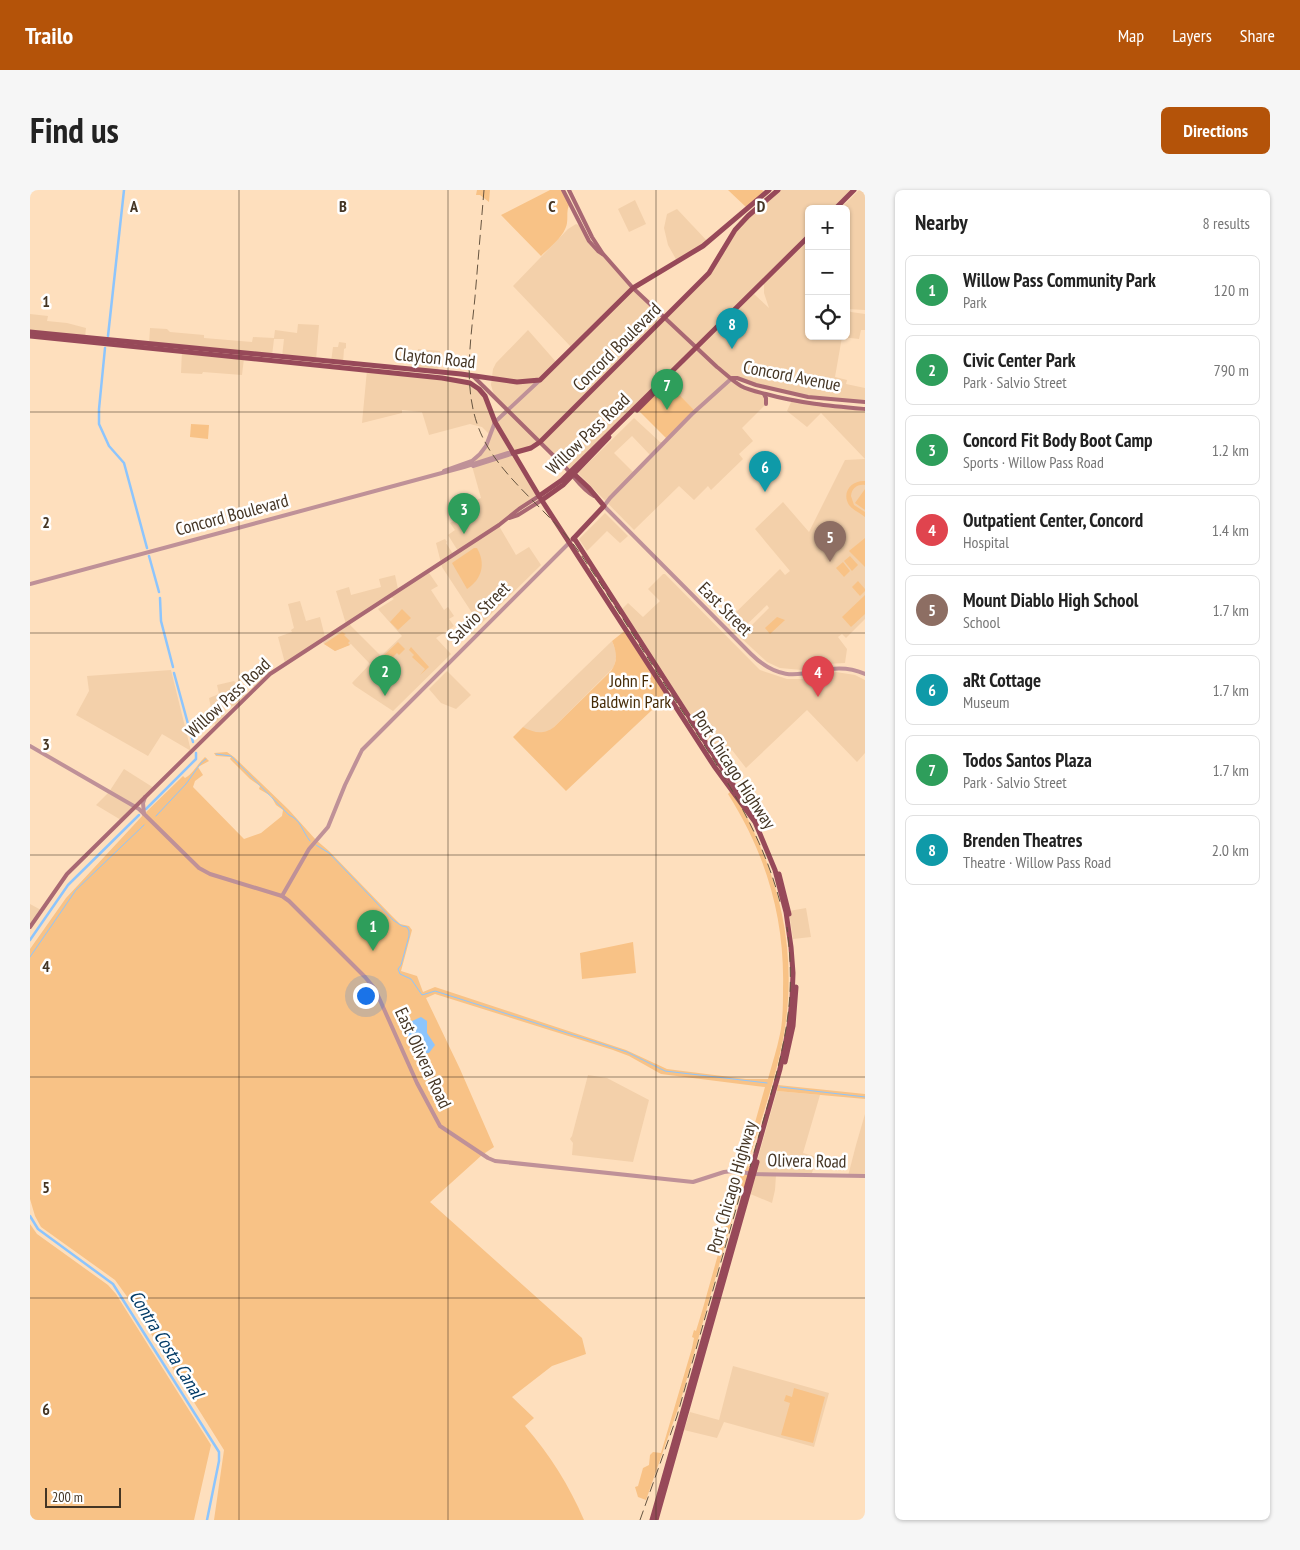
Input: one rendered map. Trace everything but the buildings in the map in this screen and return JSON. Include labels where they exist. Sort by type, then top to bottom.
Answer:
[{"type":"main road","points":[[563,190],[589,241],[598,252],[604,255]]},
{"type":"main road","points":[[569,190],[592,237],[604,255],[633,288],[717,367],[732,378]]},
{"type":"main road","points":[[540,380],[633,288],[703,246],[769,190]]},
{"type":"main road","name":"Concord Boulevard","points":[[513,453],[531,448],[540,442],[665,318],[710,273],[735,230],[778,190]]},
{"type":"main road","points":[[839,205],[854,190]]},
{"type":"main road","points":[[844,205],[859,190]]},
{"type":"main road","name":"Willow Pass Road","points":[[698,349],[805,240]]},
{"type":"main road","name":"Willow Pass Road","points":[[30,927],[67,874],[238,704],[276,670],[509,518],[519,509],[541,498],[572,474],[805,244]]},
{"type":"main road","name":"Clayton Road","points":[[30,332],[524,382],[540,380]]},
{"type":"main road","name":"Clayton Road","points":[[30,336],[464,380]]},
{"type":"main road","name":"East Street","points":[[472,376],[479,380],[572,474],[589,488],[604,506]]},
{"type":"main road","name":"Concord Avenue","points":[[732,378],[734,382],[764,394],[796,401],[865,409]]},
{"type":"main road","name":"Concord Avenue","points":[[732,378],[808,396],[865,402]]},
{"type":"main road","name":"Port Chicago Highway","points":[[464,380],[475,385],[483,393],[488,401],[495,422],[541,498],[572,540],[662,679],[714,766],[755,822],[775,870],[786,912],[793,972],[789,1026],[780,1069],[656,1520]]},
{"type":"main road","points":[[764,394],[766,404]]},
{"type":"main road","points":[[838,406],[839,401],[850,403],[856,401]]},
{"type":"main road","name":"Salvio Street","points":[[572,540],[604,506]]},
{"type":"main road","name":"Port Chicago Highway","points":[[652,1520],[752,1174]]},
{"type":"street","name":"Salvio Street","points":[[604,506],[683,423],[732,378]]},
{"type":"street","points":[[495,422],[540,380]]},
{"type":"street","name":"Concord Boulevard","points":[[441,473],[447,468],[472,461],[480,454],[486,446],[495,422]]},
{"type":"street","name":"Concord Boulevard","points":[[30,584],[513,453]]},
{"type":"street","name":"East Street","points":[[604,506],[762,664],[777,672],[793,675],[841,668],[865,674]]},
{"type":"street","name":"Salvio Street","points":[[282,896],[309,848],[328,827],[362,750],[572,540]]},
{"type":"street","name":"East Olivera Road","points":[[30,746],[135,807],[199,868],[210,874],[282,896],[320,931],[375,989],[417,1083],[440,1126],[488,1158],[495,1162],[674,1182],[694,1182],[733,1171],[752,1174]]},
{"type":"street","points":[[144,814],[143,803],[145,797]]},
{"type":"street","name":"Olivera Road","points":[[752,1174],[865,1176]]},
{"type":"shaded area","points":[[778,190],[854,190],[839,205],[805,205],[805,240],[570,472],[540,442],[514,453],[539,496],[499,526],[516,555],[529,547],[541,565],[480,625],[442,567],[436,543],[445,539],[453,554],[458,551],[448,535],[455,530],[450,523],[465,515],[458,499],[470,496],[472,502],[481,498],[472,461],[483,452],[490,435],[482,427],[470,424],[429,435],[422,412],[402,410],[402,413],[362,423],[367,370],[464,380],[479,389],[495,422],[508,409],[494,395],[491,385],[493,369],[496,363],[528,330],[557,363],[572,348],[513,286],[568,229],[576,224],[581,226],[589,241],[633,288],[665,318],[709,273],[735,230]]},
{"type":"shaded area","points":[[859,190],[865,190],[865,310],[850,309],[850,205],[844,205]]},
{"type":"shaded area","points":[[635,200],[646,224],[629,232],[618,209]]},
{"type":"shaded area","points":[[677,209],[708,242],[677,261],[668,245],[664,228],[667,214]]},
{"type":"shaded area","points":[[805,243],[805,340],[841,340],[835,377],[847,380],[846,384],[865,388],[865,402],[808,397],[732,378],[734,382],[764,394],[766,404],[742,428],[753,441],[739,454],[743,459],[711,490],[708,486],[694,500],[679,486],[634,530],[578,473],[634,418],[660,442],[664,442],[695,411],[666,381],[754,294],[769,308],[764,293],[764,283]],"holes":[[[632,436],[651,456],[634,473],[614,453]]]},
{"type":"shaded area","points":[[850,311],[865,314],[865,330],[861,330],[859,339],[850,338]]},
{"type":"shaded area","points":[[30,314],[48,316],[47,321],[67,323],[86,328],[85,337],[30,332]]},
{"type":"shaded area","points":[[298,324],[319,325],[316,360],[282,357],[284,339],[274,339],[272,356],[149,344],[150,328],[204,335],[204,338],[252,342],[253,337],[274,338],[275,330],[297,333]]},
{"type":"shaded area","points":[[339,342],[346,343],[343,363],[331,362],[333,347],[338,347]]},
{"type":"shaded area","points":[[418,349],[440,351],[438,372],[416,370]]},
{"type":"shaded area","points":[[182,351],[244,358],[242,375],[203,372],[202,374],[181,373]]},
{"type":"shaded area","points":[[792,400],[865,409],[865,459],[821,413],[807,427],[787,411]]},
{"type":"shaded area","points":[[865,459],[865,619],[846,638],[842,634],[838,637],[847,649],[845,663],[826,664],[802,670],[780,668],[767,662],[740,637],[769,608],[767,605],[737,634],[726,622],[780,569],[785,575],[790,571],[755,529],[783,502],[809,532],[845,460]]},
{"type":"shaded area","points":[[605,513],[628,536],[620,543],[607,531],[587,551],[579,539]]},
{"type":"shaded area","points":[[427,570],[438,586],[431,590],[444,610],[448,607],[454,616],[449,619],[454,626],[436,638],[451,654],[393,711],[352,683],[370,664],[351,644],[335,651],[323,643],[325,639],[285,663],[278,637],[292,632],[291,630],[294,628],[288,604],[300,601],[306,621],[320,617],[325,637],[346,624],[336,591],[349,587],[351,595],[381,587],[379,579],[395,575],[398,589]],"holes":[[[389,596],[394,599],[378,609],[402,636],[381,656],[349,622]]]},
{"type":"shaded area","points":[[663,574],[760,670],[787,679],[804,679],[836,672],[855,675],[865,680],[865,753],[857,762],[807,710],[746,768],[732,750],[718,762],[621,610],[628,603],[643,617],[660,601],[648,589]]},
{"type":"shaded area","points":[[612,641],[617,654],[614,667],[554,727],[549,731],[539,733],[531,732],[523,727]]},
{"type":"shaded area","points":[[253,669],[262,681],[255,687],[245,676]]},
{"type":"shaded area","points":[[171,670],[191,751],[162,734],[148,756],[76,715],[89,691],[87,676]]},
{"type":"shaded area","points":[[447,671],[471,695],[456,709],[441,703],[429,689]]},
{"type":"shaded area","points":[[234,681],[247,695],[238,704],[230,707],[222,703],[225,718],[216,727],[211,714],[209,698],[219,694],[217,685]]},
{"type":"shaded area","points":[[124,769],[154,788],[121,820],[96,805],[109,792]]},
{"type":"shaded area","points":[[30,904],[41,910],[30,927]]},
{"type":"shaded area","points":[[806,908],[811,937],[793,939],[789,911]]},
{"type":"shaded area","points":[[588,1075],[607,1078],[649,1100],[633,1162],[572,1155],[573,1143],[570,1139]]},
{"type":"shaded area","points":[[777,1091],[820,1095],[803,1153],[817,1157],[811,1176],[776,1175],[772,1203],[748,1193]]},
{"type":"shaded area","points":[[865,1114],[865,1176],[848,1176],[856,1145]]},
{"type":"shaded area","points":[[733,1366],[829,1393],[814,1447],[724,1422],[717,1438],[684,1430],[690,1412],[719,1420]]},
{"type":"green space","points":[[477,190],[490,190],[489,202],[480,195],[476,195]]},
{"type":"green space","points":[[550,190],[563,190],[570,203],[566,228],[557,241],[541,256],[501,215]]},
{"type":"green space","points":[[728,190],[762,190],[765,193],[747,208]]},
{"type":"green space","points":[[666,381],[695,411],[667,439],[639,411]]},
{"type":"green space","points":[[191,424],[209,425],[208,439],[190,437]]},
{"type":"green space","points":[[865,481],[865,485],[857,486],[851,496],[854,505],[865,512],[865,517],[849,505],[846,496],[847,491],[852,485],[856,482]]},
{"type":"green space","points":[[865,489],[865,510],[855,503]]},
{"type":"green space","points":[[865,538],[865,567],[849,551]]},
{"type":"green space","points":[[474,548],[477,548],[480,554],[481,571],[476,581],[467,589],[452,563]]},
{"type":"green space","points":[[850,556],[858,565],[852,571],[844,561]]},
{"type":"green space","points":[[843,562],[850,571],[844,577],[836,568]]},
{"type":"green space","points":[[858,581],[865,589],[860,596],[852,587]]},
{"type":"green space","points":[[865,595],[865,614],[851,627],[842,617]]},
{"type":"green space","points":[[402,609],[411,618],[398,630],[390,622]]},
{"type":"green space","points":[[777,617],[785,620],[770,634],[765,628]]},
{"type":"green space","name":"John F. Baldwin Park","points":[[627,629],[669,694],[566,791],[513,737],[523,727],[539,732],[550,730],[554,727],[611,671],[615,664],[616,656],[612,641]]},
{"type":"green space","points":[[342,632],[346,634],[344,635],[350,641],[348,643],[350,645],[335,651],[324,644]]},
{"type":"green space","points":[[398,642],[405,649],[391,659],[394,662],[390,665],[382,657]]},
{"type":"green space","points":[[411,647],[429,667],[420,675],[425,669],[412,657],[414,655],[409,650]]},
{"type":"green space","points":[[227,752],[289,810],[316,840],[400,924],[409,926],[412,930],[401,971],[417,976],[423,992],[435,987],[626,1050],[667,1069],[746,1079],[768,1079],[781,1029],[783,963],[781,937],[763,863],[728,794],[732,790],[761,848],[780,908],[786,938],[789,969],[788,1001],[781,1051],[747,1166],[751,1168],[744,1189],[741,1188],[680,1403],[646,1500],[638,1497],[635,1487],[638,1486],[643,1468],[649,1465],[650,1455],[653,1452],[661,1453],[692,1348],[694,1338],[692,1337],[694,1330],[696,1331],[703,1308],[765,1087],[661,1074],[629,1056],[613,1050],[435,994],[426,998],[494,1147],[482,1155],[430,1202],[582,1338],[586,1354],[552,1366],[512,1397],[534,1418],[525,1426],[543,1448],[558,1471],[584,1520],[214,1520],[224,1450],[131,1302],[115,1280],[41,1227],[35,1216],[30,1199],[30,949],[66,898],[144,814],[183,776],[185,778],[191,774],[205,757],[209,761],[198,767],[203,775],[195,781],[193,787],[244,839],[261,833],[282,816],[283,810],[276,805],[271,796],[259,789],[260,786],[230,759],[231,757],[216,756],[214,753]]},
{"type":"green space","points":[[633,942],[636,973],[582,979],[580,953]]},
{"type":"green space","points":[[778,1085],[865,1094],[865,1099],[777,1091]]},
{"type":"green space","points":[[30,1224],[37,1234],[108,1285],[116,1294],[211,1445],[194,1520],[30,1520]]},
{"type":"green space","points":[[794,1388],[825,1397],[813,1443],[781,1435],[790,1403],[784,1401],[786,1395],[792,1397]]},
{"type":"water","points":[[421,1017],[427,1021],[427,1033],[435,1045],[429,1053],[420,1051],[417,1040],[412,1044],[408,1043],[408,1035],[401,1027]]},
{"type":"waterway","name":"Contra Costa Canal","points":[[108,336],[124,190]]},
{"type":"waterway","name":"Contra Costa Canal","points":[[105,348],[99,424],[109,446],[124,463],[147,548]]},
{"type":"waterway","name":"Contra Costa Canal","points":[[149,556],[159,592]]},
{"type":"waterway","name":"Contra Costa Canal","points":[[160,598],[161,621],[173,667]]},
{"type":"waterway","name":"Contra Costa Canal","points":[[174,673],[193,742]]},
{"type":"waterway","name":"Contra Costa Canal","points":[[146,809],[196,759],[196,753]]},
{"type":"waterway","points":[[216,754],[231,756],[296,820],[310,841]]},
{"type":"waterway","points":[[156,816],[206,759]]},
{"type":"waterway","name":"Contra Costa Canal","points":[[30,940],[68,885],[139,815]]},
{"type":"waterway","points":[[30,957],[76,890],[144,825]]},
{"type":"waterway","points":[[316,845],[329,853],[393,920],[407,927],[409,936],[401,965],[398,969],[400,974],[411,979],[422,995],[435,991],[627,1052],[665,1071],[767,1083]]},
{"type":"waterway","points":[[780,1087],[865,1097]]},
{"type":"waterway","name":"Contra Costa Canal","points":[[30,1216],[38,1229],[113,1284],[219,1452],[219,1461],[207,1520]]},
{"type":"railway","points":[[484,190],[469,375],[474,413],[480,431],[498,462],[577,549],[706,748],[749,822],[761,848],[780,902]]},
{"type":"railway","points":[[750,1167],[776,1077],[787,1022],[790,998],[787,927]]},
{"type":"railway","points":[[640,1520],[677,1416],[742,1188]]},
{"type":"place","name":"Brenden Theatres","points":[[732,349]]},
{"type":"place","name":"Todos Santos Plaza","points":[[667,410]]},
{"type":"place","name":"aRt Cottage","points":[[765,492]]},
{"type":"place","name":"Concord Fit Body Boot Camp","points":[[464,534]]},
{"type":"place","name":"Mount Diablo High School","points":[[830,562]]},
{"type":"place","name":"Civic Center Park","points":[[385,696]]},
{"type":"place","name":"Outpatient Center, Concord","points":[[818,697]]},
{"type":"place","name":"Willow Pass Community Park","points":[[373,951]]}]
